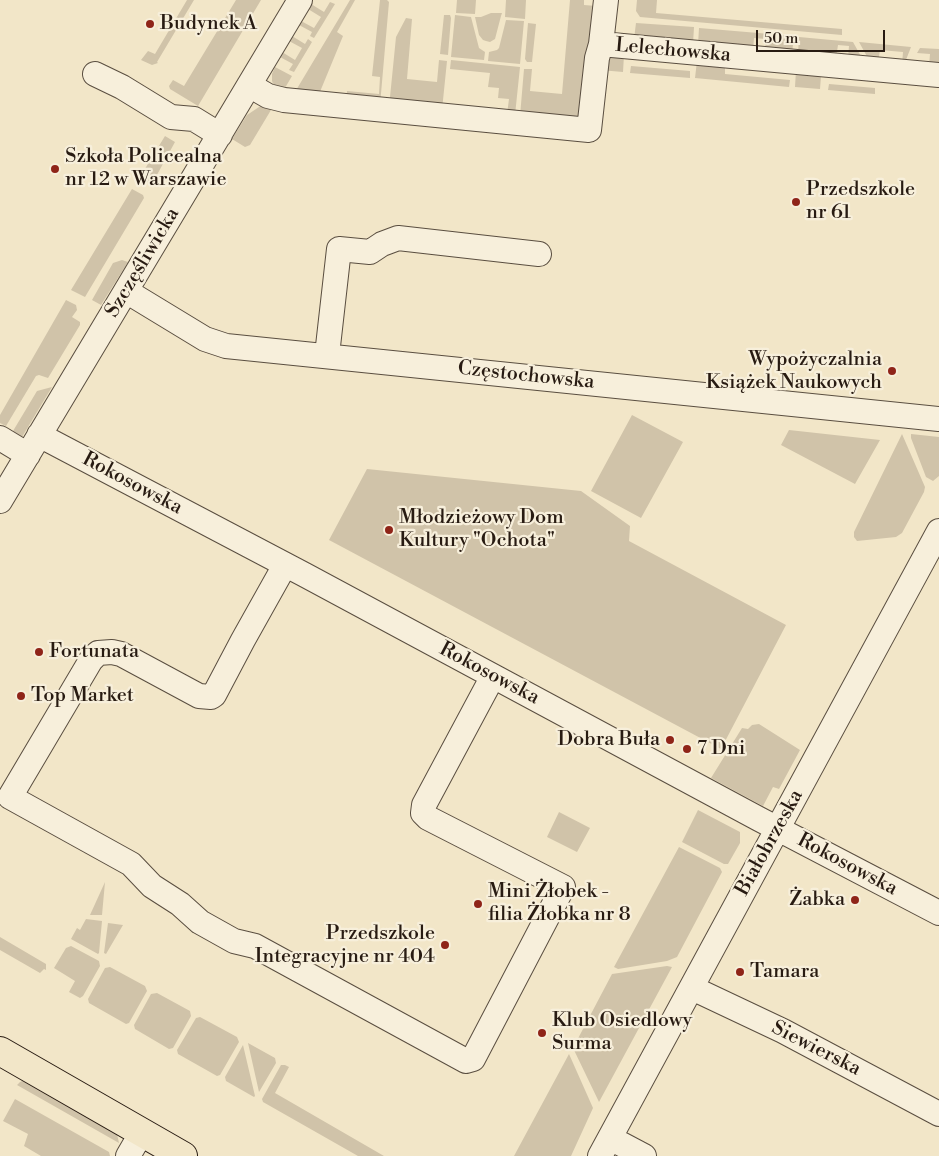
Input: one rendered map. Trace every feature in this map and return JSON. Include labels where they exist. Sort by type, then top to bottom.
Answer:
[{"type":"main road","points":[[0,1052],[183,1156]]},
{"type":"street","name":"Szczęśliwicka","points":[[0,501],[300,0]]},
{"type":"street","name":"Lelechowska","points":[[606,0],[601,44],[939,75]]},
{"type":"street","points":[[249,85],[268,96],[284,100],[589,130],[597,58],[601,44]]},
{"type":"street","points":[[95,74],[122,87],[171,117],[194,118],[220,135]]},
{"type":"street","points":[[327,355],[339,249],[370,252],[382,244],[398,238],[539,254]]},
{"type":"street","name":"Częstochowska","points":[[126,291],[214,343],[226,346],[939,419]]},
{"type":"street","name":"Rokosowska","points":[[0,438],[33,445],[286,564],[778,829],[939,913]]},
{"type":"street","name":"Białobrzeska","points":[[605,1147],[939,531]]},
{"type":"street","points":[[286,564],[214,695],[211,697],[199,696],[122,654],[112,652],[98,653],[91,660],[10,797],[131,864],[152,886],[180,904],[200,922],[234,941],[255,946],[466,1061],[473,1059],[563,887],[428,818],[423,812],[424,804],[493,676]]},
{"type":"street","name":"Siewierska","points":[[692,988],[783,1031],[939,1114]]},
{"type":"street","points":[[128,1156],[142,1132]]},
{"type":"street","points":[[605,1147],[644,1156]]},
{"type":"shaded area","points":[[187,0],[194,0],[158,63],[152,65],[141,60],[148,51],[155,54]]},
{"type":"shaded area","points":[[236,0],[261,0],[198,106],[170,89],[169,86],[173,80],[184,86]]},
{"type":"shaded area","points":[[350,0],[355,0],[337,32],[343,36],[317,99],[292,97]]},
{"type":"shaded area","points":[[380,0],[387,0],[389,2],[380,105],[346,102],[347,91],[379,94],[380,77],[372,76]]},
{"type":"shaded area","points":[[457,0],[476,0],[475,14],[456,13]]},
{"type":"shaded area","points":[[506,0],[526,0],[525,19],[505,17]]},
{"type":"shaded area","points":[[570,0],[584,0],[584,5],[596,6],[579,117],[575,119],[520,116],[524,69],[532,69],[530,91],[562,94]]},
{"type":"shaded area","points":[[637,0],[657,0],[656,13],[842,29],[842,35],[640,17],[636,11]]},
{"type":"shaded area","points":[[330,2],[335,4],[314,38],[310,36],[312,32],[299,25],[301,21],[314,28],[321,17],[308,9],[311,4],[324,12]]},
{"type":"shaded area","points":[[491,13],[502,13],[495,39],[490,42],[483,40],[479,35],[475,17]]},
{"type":"shaded area","points":[[444,15],[450,15],[451,18],[448,55],[440,54]]},
{"type":"shaded area","points":[[455,15],[471,17],[479,48],[485,52],[484,60],[451,57]]},
{"type":"shaded area","points":[[406,18],[412,19],[407,79],[437,82],[439,60],[447,61],[442,110],[389,107],[396,37]]},
{"type":"shaded area","points":[[506,20],[524,21],[520,64],[488,61],[489,52],[499,48]]},
{"type":"shaded area","points":[[528,23],[536,24],[532,62],[527,62],[525,59]]},
{"type":"shaded area","points":[[636,23],[694,27],[693,44],[634,39]]},
{"type":"shaded area","points":[[699,28],[794,36],[792,53],[765,51],[766,39],[754,38],[753,50],[698,45]]},
{"type":"shaded area","points":[[292,36],[305,44],[308,39],[312,42],[294,72],[289,70],[293,64],[280,57],[282,52],[295,60],[302,48],[289,41]]},
{"type":"shaded area","points":[[799,37],[853,42],[863,60],[848,59],[849,46],[838,45],[836,58],[798,54]]},
{"type":"shaded area","points":[[859,42],[911,47],[904,65],[902,65],[903,52],[880,50],[878,63],[870,62]]},
{"type":"shaded area","points":[[920,48],[939,49],[939,67],[929,66],[930,54],[917,53]]},
{"type":"shaded area","points":[[624,55],[623,72],[600,70],[606,56]]},
{"type":"shaded area","points":[[451,60],[520,67],[515,115],[507,114],[509,99],[498,98],[499,88],[488,87],[490,73],[450,69]]},
{"type":"shaded area","points":[[697,61],[725,64],[725,74],[790,80],[789,87],[695,78]]},
{"type":"shaded area","points":[[631,66],[690,71],[690,78],[630,73]]},
{"type":"shaded area","points":[[275,67],[292,76],[282,93],[275,88],[272,81]]},
{"type":"shaded area","points":[[796,70],[821,76],[820,89],[795,87]]},
{"type":"shaded area","points":[[829,84],[875,88],[875,94],[828,90]]},
{"type":"shaded area","points":[[262,105],[274,105],[250,145],[245,147],[232,139],[247,115]]},
{"type":"shaded area","points":[[165,136],[175,142],[153,182],[149,183],[140,177]]},
{"type":"shaded area","points":[[132,189],[143,195],[144,198],[85,297],[71,290]]},
{"type":"shaded area","points":[[122,260],[128,262],[101,305],[92,300],[113,263]]},
{"type":"shaded area","points":[[66,300],[76,305],[77,310],[72,317],[80,322],[80,325],[48,378],[36,376],[6,426],[0,423],[0,415]]},
{"type":"shaded area","points":[[52,387],[22,437],[18,439],[10,436],[37,391]]},
{"type":"shaded area","points":[[632,415],[683,442],[641,518],[591,491]]},
{"type":"shaded area","points":[[789,430],[880,440],[855,484],[781,445]]},
{"type":"shaded area","points":[[902,434],[925,487],[924,492],[902,533],[896,537],[857,541],[854,537],[854,532]]},
{"type":"shaded area","points":[[911,434],[939,437],[939,476],[933,481],[926,477]]},
{"type":"shaded area","points":[[367,469],[581,491],[630,526],[629,541],[786,625],[721,749],[329,540]]},
{"type":"shaded area","points":[[759,724],[800,750],[779,789],[773,787],[763,806],[711,778],[742,728],[748,729],[752,725]]},
{"type":"shaded area","points":[[698,810],[740,832],[740,843],[728,864],[724,864],[682,842]]},
{"type":"shaded area","points":[[559,812],[590,828],[577,852],[547,837]]},
{"type":"shaded area","points":[[679,847],[720,868],[722,872],[677,957],[667,961],[618,969],[614,967]]},
{"type":"shaded area","points":[[105,882],[102,915],[90,915]]},
{"type":"shaded area","points":[[86,919],[102,921],[98,954],[71,939],[77,928],[80,930]]},
{"type":"shaded area","points":[[108,923],[123,925],[106,954],[104,953]]},
{"type":"shaded area","points":[[0,937],[46,964],[46,970],[44,969],[40,973],[0,950]]},
{"type":"shaded area","points":[[71,946],[99,961],[100,966],[80,998],[69,992],[75,981],[54,968],[66,948]]},
{"type":"shaded area","points":[[667,966],[672,967],[599,1102],[573,1048],[612,974]]},
{"type":"shaded area","points":[[110,967],[145,986],[147,991],[129,1023],[126,1024],[89,1003],[88,999],[105,968]]},
{"type":"shaded area","points":[[157,993],[190,1011],[191,1016],[173,1048],[169,1049],[135,1029],[134,1025],[151,994]]},
{"type":"shaded area","points":[[200,1017],[237,1037],[239,1042],[220,1075],[217,1076],[178,1054],[177,1050],[196,1018]]},
{"type":"shaded area","points":[[248,1043],[275,1058],[276,1063],[259,1092]]},
{"type":"shaded area","points":[[243,1045],[254,1097],[226,1081],[225,1077]]},
{"type":"shaded area","points":[[569,1054],[593,1108],[571,1156],[514,1156]]},
{"type":"shaded area","points":[[281,1065],[289,1067],[275,1093],[384,1156],[358,1156],[263,1102],[262,1099]]},
{"type":"shaded area","points":[[27,1079],[117,1134],[119,1143],[17,1085]]},
{"type":"shaded area","points":[[15,1099],[109,1152],[110,1156],[41,1156],[24,1146],[28,1134],[3,1121]]},
{"type":"place","name":"Budynek A","points":[[150,24]]},
{"type":"place","name":"Szkoła Policealna nr 12 w Warszawie","points":[[55,169]]},
{"type":"place","name":"Przedszkole nr 61","points":[[796,202]]},
{"type":"place","name":"Wypożyczalnia Książek Naukowych","points":[[892,371]]},
{"type":"place","name":"Młodzieżowy Dom Kultury \"Ochota\"","points":[[389,530]]},
{"type":"place","name":"Fortunata","points":[[39,652]]},
{"type":"place","name":"Top Market","points":[[21,696]]},
{"type":"place","name":"Dobra Buła","points":[[670,740]]},
{"type":"place","name":"7 Dni","points":[[687,749]]},
{"type":"place","name":"Żabka","points":[[855,900]]},
{"type":"place","name":"Mini Żłobek - filia Żłobka nr 8","points":[[478,904]]},
{"type":"place","name":"Przedszkole Integracyjne nr 404","points":[[445,945]]},
{"type":"place","name":"Tamara","points":[[740,972]]},
{"type":"place","name":"Klub Osiedlowy Surma","points":[[542,1033]]}]
